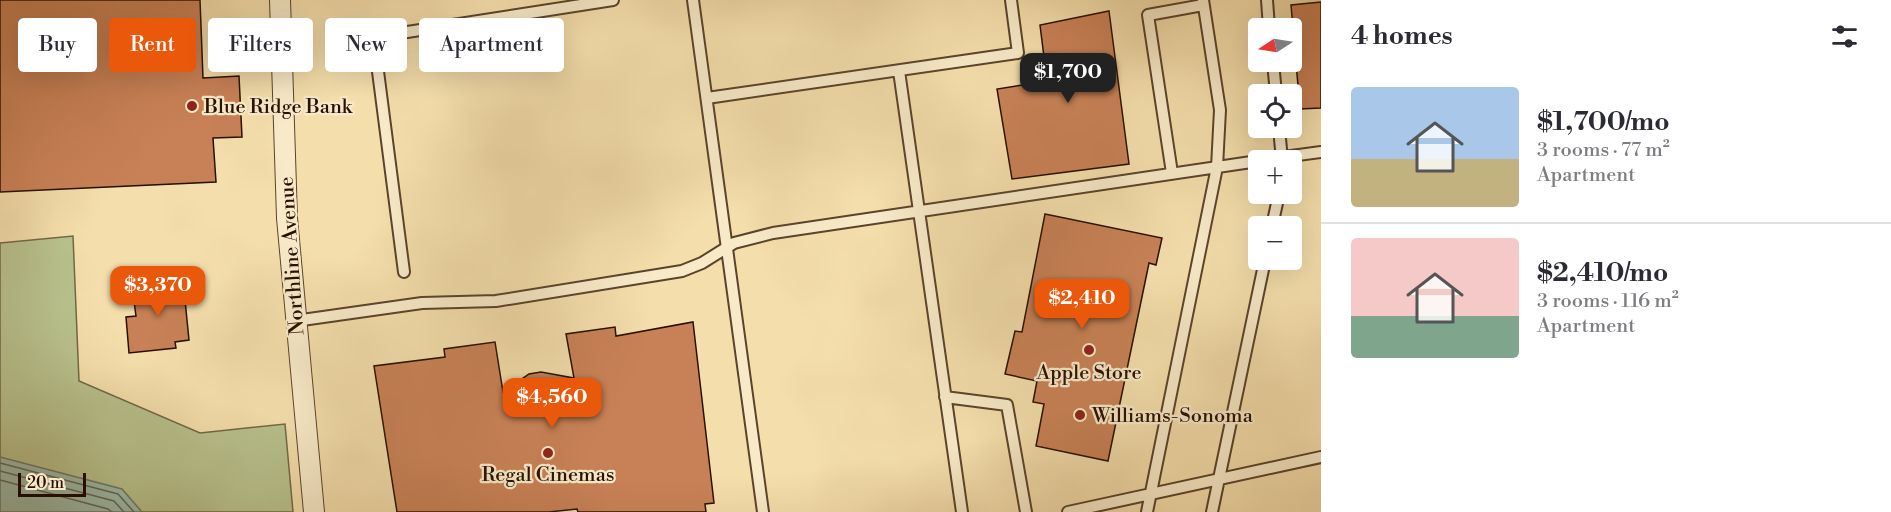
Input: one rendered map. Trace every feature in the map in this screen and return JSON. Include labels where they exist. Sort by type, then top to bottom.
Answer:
[{"type":"street","name":"Northline Avenue","points":[[280,0],[287,218],[314,512]]},
{"type":"lane","points":[[404,272],[376,56],[379,44],[388,35],[613,0]]},
{"type":"lane","points":[[693,0],[763,512]]},
{"type":"lane","points":[[707,98],[1018,53],[1011,0]]},
{"type":"lane","points":[[1267,0],[1268,18]]},
{"type":"lane","points":[[1147,512],[1217,167],[1220,110],[1203,3],[1148,15],[1172,173]]},
{"type":"lane","points":[[899,70],[962,512]]},
{"type":"lane","points":[[1302,155],[1321,152]]},
{"type":"lane","points":[[295,321],[422,303],[496,301],[648,277],[682,271],[702,263],[734,243],[773,233],[1248,163]]},
{"type":"lane","points":[[1212,512],[1217,479],[1263,270]]},
{"type":"lane","points":[[945,397],[1007,405],[1026,512]]},
{"type":"lane","points":[[1068,512],[1321,457]]},
{"type":"green space","points":[[73,236],[79,381],[200,433],[285,424],[293,512],[0,512],[0,243]]},
{"type":"water","points":[[0,457],[122,489],[142,512],[0,512]]},
{"type":"building","points":[[0,0],[200,0],[203,78],[239,76],[242,137],[213,138],[216,182],[0,192]]},
{"type":"building","points":[[1321,2],[1321,108],[1302,109],[1302,84],[1298,84],[1297,72],[1302,72],[1302,18],[1292,18],[1291,5]]},
{"type":"building","points":[[1109,11],[1129,164],[1012,179],[997,89],[1047,81],[1040,25]]},
{"type":"building","points":[[1045,214],[1162,238],[1156,265],[1149,263],[1108,461],[1036,446],[1044,404],[1033,402],[1037,381],[1005,374],[1015,331],[1022,332]]},
{"type":"building","points":[[183,280],[189,340],[175,342],[176,348],[129,353],[126,317],[136,316],[132,286]]},
{"type":"building","name":"Regal Cinemas","points":[[693,322],[714,503],[705,504],[706,512],[578,512],[577,509],[549,512],[397,512],[374,366],[445,357],[444,349],[495,342],[503,392],[529,374],[541,372],[574,378],[566,334],[615,327],[616,336]]},
{"type":"place","name":"Blue Ridge Bank","points":[[192,106]]},
{"type":"place","name":"Apple Store","points":[[1089,350]]},
{"type":"place","name":"Williams-Sonoma","points":[[1080,415]]},
{"type":"place","name":"Regal Cinemas","points":[[548,453]]}]
